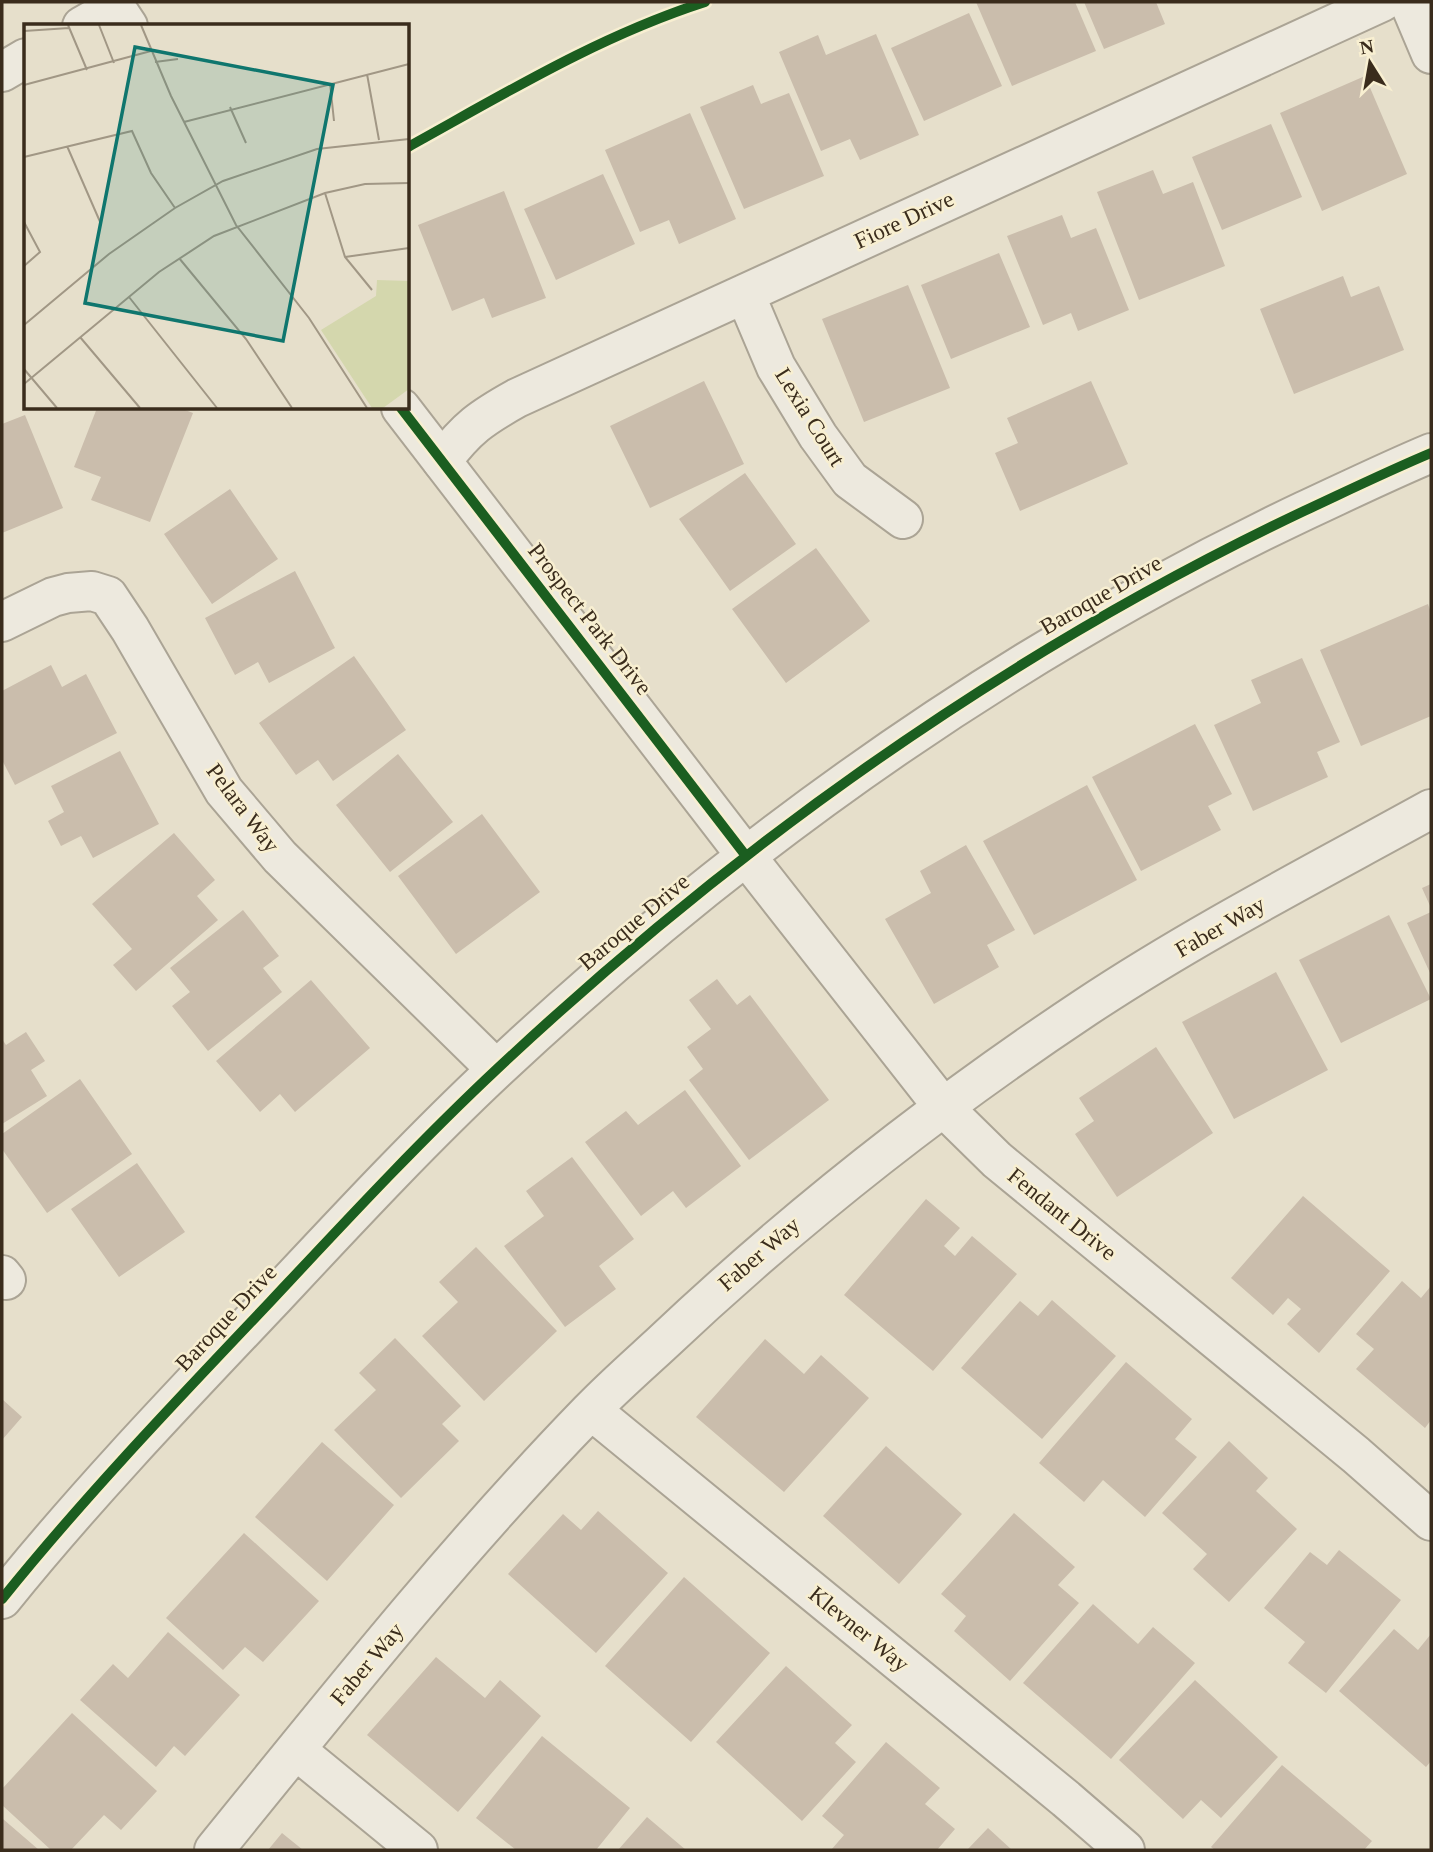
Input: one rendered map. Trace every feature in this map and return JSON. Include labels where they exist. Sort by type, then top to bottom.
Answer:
[{"type":"street","name":"Fiore Drive","points":[[442,461],[459,438],[480,418],[517,398],[1382,2]]},
{"type":"street","points":[[1409,2],[1431,54]]},
{"type":"street","points":[[87,24],[119,12]]},
{"type":"street","points":[[2,72],[24,59]]},
{"type":"street","name":"Lexia Court","points":[[745,293],[776,367],[818,436],[850,480],[903,519]]},
{"type":"street","name":"Prospect Park Drive","points":[[403,410],[746,856]]},
{"type":"street","name":"Baroque Drive","points":[[2,1599],[101,1481],[366,1200],[496,1069],[660,925],[746,856],[901,742],[1096,620],[1230,547],[1431,453]]},
{"type":"street","name":"Pelara Way","points":[[2,622],[68,593],[92,591],[108,597],[130,629],[224,791],[280,857],[496,1069]]},
{"type":"street","name":"Faber Way","points":[[214,1850],[471,1538],[590,1410],[717,1290],[805,1214],[943,1107],[1112,991],[1240,914],[1431,810]]},
{"type":"street","name":"Fendant Drive","points":[[746,856],[943,1107],[997,1160],[1356,1455],[1431,1521]]},
{"type":"street","name":"Klevner Way","points":[[590,1410],[1125,1850]]},
{"type":"street","points":[[296,1750],[418,1850]]},
{"type":"building","points":[[976,2],[1075,2],[1096,51],[1012,86]]},
{"type":"building","points":[[1084,2],[1156,2],[1165,24],[1104,49]]},
{"type":"building","points":[[969,13],[1002,86],[924,121],[891,48]]},
{"type":"building","points":[[876,34],[919,135],[860,160],[850,139],[821,151],[779,52],[818,35],[826,55]]},
{"type":"building","points":[[1365,76],[1407,174],[1322,211],[1280,113]]},
{"type":"building","points":[[753,85],[761,104],[789,93],[824,176],[744,209],[700,107]]},
{"type":"building","points":[[690,113],[736,219],[679,244],[669,220],[640,232],[605,150]]},
{"type":"building","points":[[1271,124],[1302,197],[1222,230],[1192,157]]},
{"type":"building","points":[[1153,170],[1163,194],[1193,182],[1225,266],[1139,300],[1097,192]]},
{"type":"building","points":[[603,174],[635,244],[556,280],[524,209]]},
{"type":"building","points":[[504,191],[546,298],[492,318],[484,298],[452,311],[418,225]]},
{"type":"building","points":[[1062,215],[1071,238],[1096,228],[1129,310],[1078,331],[1071,313],[1043,325],[1007,236]]},
{"type":"building","points":[[999,253],[1030,327],[951,359],[921,285]]},
{"type":"building","points":[[1343,276],[1351,297],[1379,286],[1404,350],[1294,394],[1260,309]]},
{"type":"building","points":[[908,285],[950,388],[864,422],[822,319]]},
{"type":"building","points":[[704,381],[744,464],[650,508],[610,426]]},
{"type":"building","points":[[1091,381],[1128,464],[1020,511],[995,453],[1018,443],[1007,418]]},
{"type":"building","points":[[96,410],[185,410],[193,413],[150,522],[91,500],[101,477],[74,467]]},
{"type":"building","points":[[25,415],[63,508],[2,533],[2,424]]},
{"type":"building","points":[[745,473],[796,544],[730,591],[679,519]]},
{"type":"building","points":[[230,489],[278,559],[212,604],[164,534]]},
{"type":"building","points":[[816,548],[870,621],[786,683],[732,609]]},
{"type":"building","points":[[295,571],[335,648],[269,683],[258,662],[235,675],[205,618]]},
{"type":"building","points":[[1428,604],[1431,613],[1431,716],[1361,746],[1320,650]]},
{"type":"building","points":[[354,656],[406,730],[333,781],[318,760],[296,775],[259,723]]},
{"type":"building","points":[[1302,658],[1340,742],[1317,752],[1328,777],[1253,811],[1214,725],[1261,703],[1251,680]]},
{"type":"building","points":[[51,665],[62,687],[86,674],[117,733],[15,785],[2,760],[2,691]]},
{"type":"building","points":[[1195,724],[1232,794],[1208,806],[1221,830],[1141,871],[1092,777]]},
{"type":"building","points":[[120,751],[159,824],[93,858],[81,836],[61,846],[48,821],[64,812],[51,786]]},
{"type":"building","points":[[398,754],[453,822],[390,872],[336,805]]},
{"type":"building","points":[[1087,785],[1137,880],[1034,935],[983,841]]},
{"type":"building","points":[[482,814],[540,892],[456,954],[398,876]]},
{"type":"building","points":[[174,833],[215,880],[197,896],[218,920],[136,991],[113,965],[132,949],[92,904]]},
{"type":"building","points":[[966,845],[1015,930],[987,945],[999,967],[934,1004],[885,919],[931,893],[920,871]]},
{"type":"building","points":[[1431,884],[1431,908],[1422,888]]},
{"type":"building","points":[[243,910],[279,956],[263,968],[282,992],[208,1051],[172,1006],[190,992],[170,968]]},
{"type":"building","points":[[1431,912],[1431,975],[1407,923]]},
{"type":"building","points":[[1389,915],[1431,999],[1341,1043],[1299,960]]},
{"type":"building","points":[[1276,972],[1328,1070],[1234,1119],[1182,1022]]},
{"type":"building","points":[[717,979],[737,1005],[750,995],[829,1100],[749,1160],[689,1080],[703,1069],[687,1047],[711,1029],[689,1000]]},
{"type":"building","points":[[311,980],[370,1048],[295,1112],[280,1094],[260,1112],[216,1061]]},
{"type":"building","points":[[26,1032],[45,1061],[31,1070],[47,1096],[2,1124],[2,1039],[6,1045]]},
{"type":"building","points":[[1156,1047],[1213,1133],[1117,1197],[1075,1134],[1094,1121],[1079,1098]]},
{"type":"building","points":[[80,1079],[132,1154],[47,1213],[2,1149],[2,1134]]},
{"type":"building","points":[[685,1090],[741,1166],[686,1208],[673,1191],[641,1216],[585,1142],[626,1111],[638,1125]]},
{"type":"building","points":[[572,1157],[634,1239],[599,1266],[616,1289],[565,1327],[504,1246],[544,1216],[526,1191]]},
{"type":"building","points":[[137,1163],[185,1232],[119,1277],[71,1209]]},
{"type":"building","points":[[1303,1196],[1390,1271],[1319,1353],[1287,1324],[1301,1309],[1288,1298],[1273,1315],[1231,1278]]},
{"type":"building","points":[[926,1199],[960,1228],[944,1246],[955,1256],[972,1236],[1017,1274],[933,1371],[844,1295]]},
{"type":"building","points":[[476,1247],[557,1331],[484,1401],[422,1336],[458,1302],[439,1282]]},
{"type":"building","points":[[1402,1281],[1421,1298],[1431,1286],[1431,1420],[1425,1428],[1356,1369],[1374,1349],[1356,1334]]},
{"type":"building","points":[[1052,1300],[1116,1356],[1042,1439],[961,1368],[1020,1301],[1038,1316]]},
{"type":"building","points":[[395,1338],[461,1406],[442,1424],[459,1441],[401,1498],[334,1430],[376,1390],[359,1373]]},
{"type":"building","points":[[765,1339],[804,1374],[821,1355],[869,1398],[784,1492],[696,1417]]},
{"type":"building","points":[[1126,1362],[1192,1419],[1175,1439],[1197,1457],[1145,1517],[1103,1480],[1084,1502],[1039,1463]]},
{"type":"building","points":[[2,1399],[22,1417],[2,1440]]},
{"type":"building","points":[[1229,1441],[1268,1478],[1256,1491],[1297,1529],[1229,1602],[1193,1569],[1207,1554],[1162,1513]]},
{"type":"building","points":[[322,1442],[394,1505],[327,1581],[255,1517]]},
{"type":"building","points":[[886,1446],[962,1514],[899,1584],[823,1516]]},
{"type":"building","points":[[598,1511],[668,1573],[596,1653],[508,1574],[563,1514],[581,1530]]},
{"type":"building","points":[[1014,1513],[1075,1567],[1058,1585],[1079,1603],[1010,1681],[954,1631],[966,1616],[941,1594]]},
{"type":"building","points":[[244,1533],[319,1601],[263,1662],[245,1647],[223,1670],[166,1618]]},
{"type":"building","points":[[1339,1550],[1401,1600],[1326,1693],[1288,1663],[1305,1642],[1264,1608],[1310,1552],[1327,1565]]},
{"type":"building","points":[[684,1577],[770,1653],[691,1742],[605,1666]]},
{"type":"building","points":[[1093,1604],[1138,1644],[1153,1627],[1195,1663],[1111,1759],[1023,1683]]},
{"type":"building","points":[[1394,1629],[1418,1650],[1431,1634],[1431,1761],[1426,1767],[1339,1691]]},
{"type":"building","points":[[168,1632],[240,1695],[185,1756],[174,1746],[156,1767],[80,1700],[113,1664],[128,1678]]},
{"type":"building","points":[[436,1657],[485,1698],[500,1680],[541,1716],[458,1812],[367,1735]]},
{"type":"building","points":[[786,1666],[852,1725],[835,1743],[856,1762],[802,1821],[716,1742]]},
{"type":"building","points":[[1195,1680],[1278,1757],[1221,1818],[1201,1800],[1183,1819],[1119,1760]]},
{"type":"building","points":[[72,1713],[157,1791],[121,1830],[104,1815],[71,1850],[51,1850],[2,1805],[2,1789]]},
{"type":"building","points":[[542,1736],[630,1808],[596,1850],[516,1850],[476,1818]]},
{"type":"building","points":[[886,1742],[940,1788],[925,1804],[955,1829],[937,1850],[831,1850],[844,1835],[822,1816]]},
{"type":"building","points":[[1282,1765],[1372,1841],[1364,1850],[1215,1850],[1211,1847]]},
{"type":"building","points":[[647,1817],[686,1850],[618,1850]]},
{"type":"building","points":[[3,1819],[39,1850],[2,1850]]},
{"type":"building","points":[[988,1828],[1012,1850],[967,1850]]},
{"type":"building","points":[[282,1833],[303,1850],[268,1850]]},
{"type":"cycle path","points":[[410,146],[590,49],[705,2]]},
{"type":"cycle path","points":[[403,410],[746,856]]},
{"type":"cycle path","points":[[2,1599],[66,1522],[133,1448],[410,1154],[497,1069],[588,986],[683,907],[779,831],[879,758],[981,690],[1086,626],[1194,566],[1304,511],[1431,453]]}]
